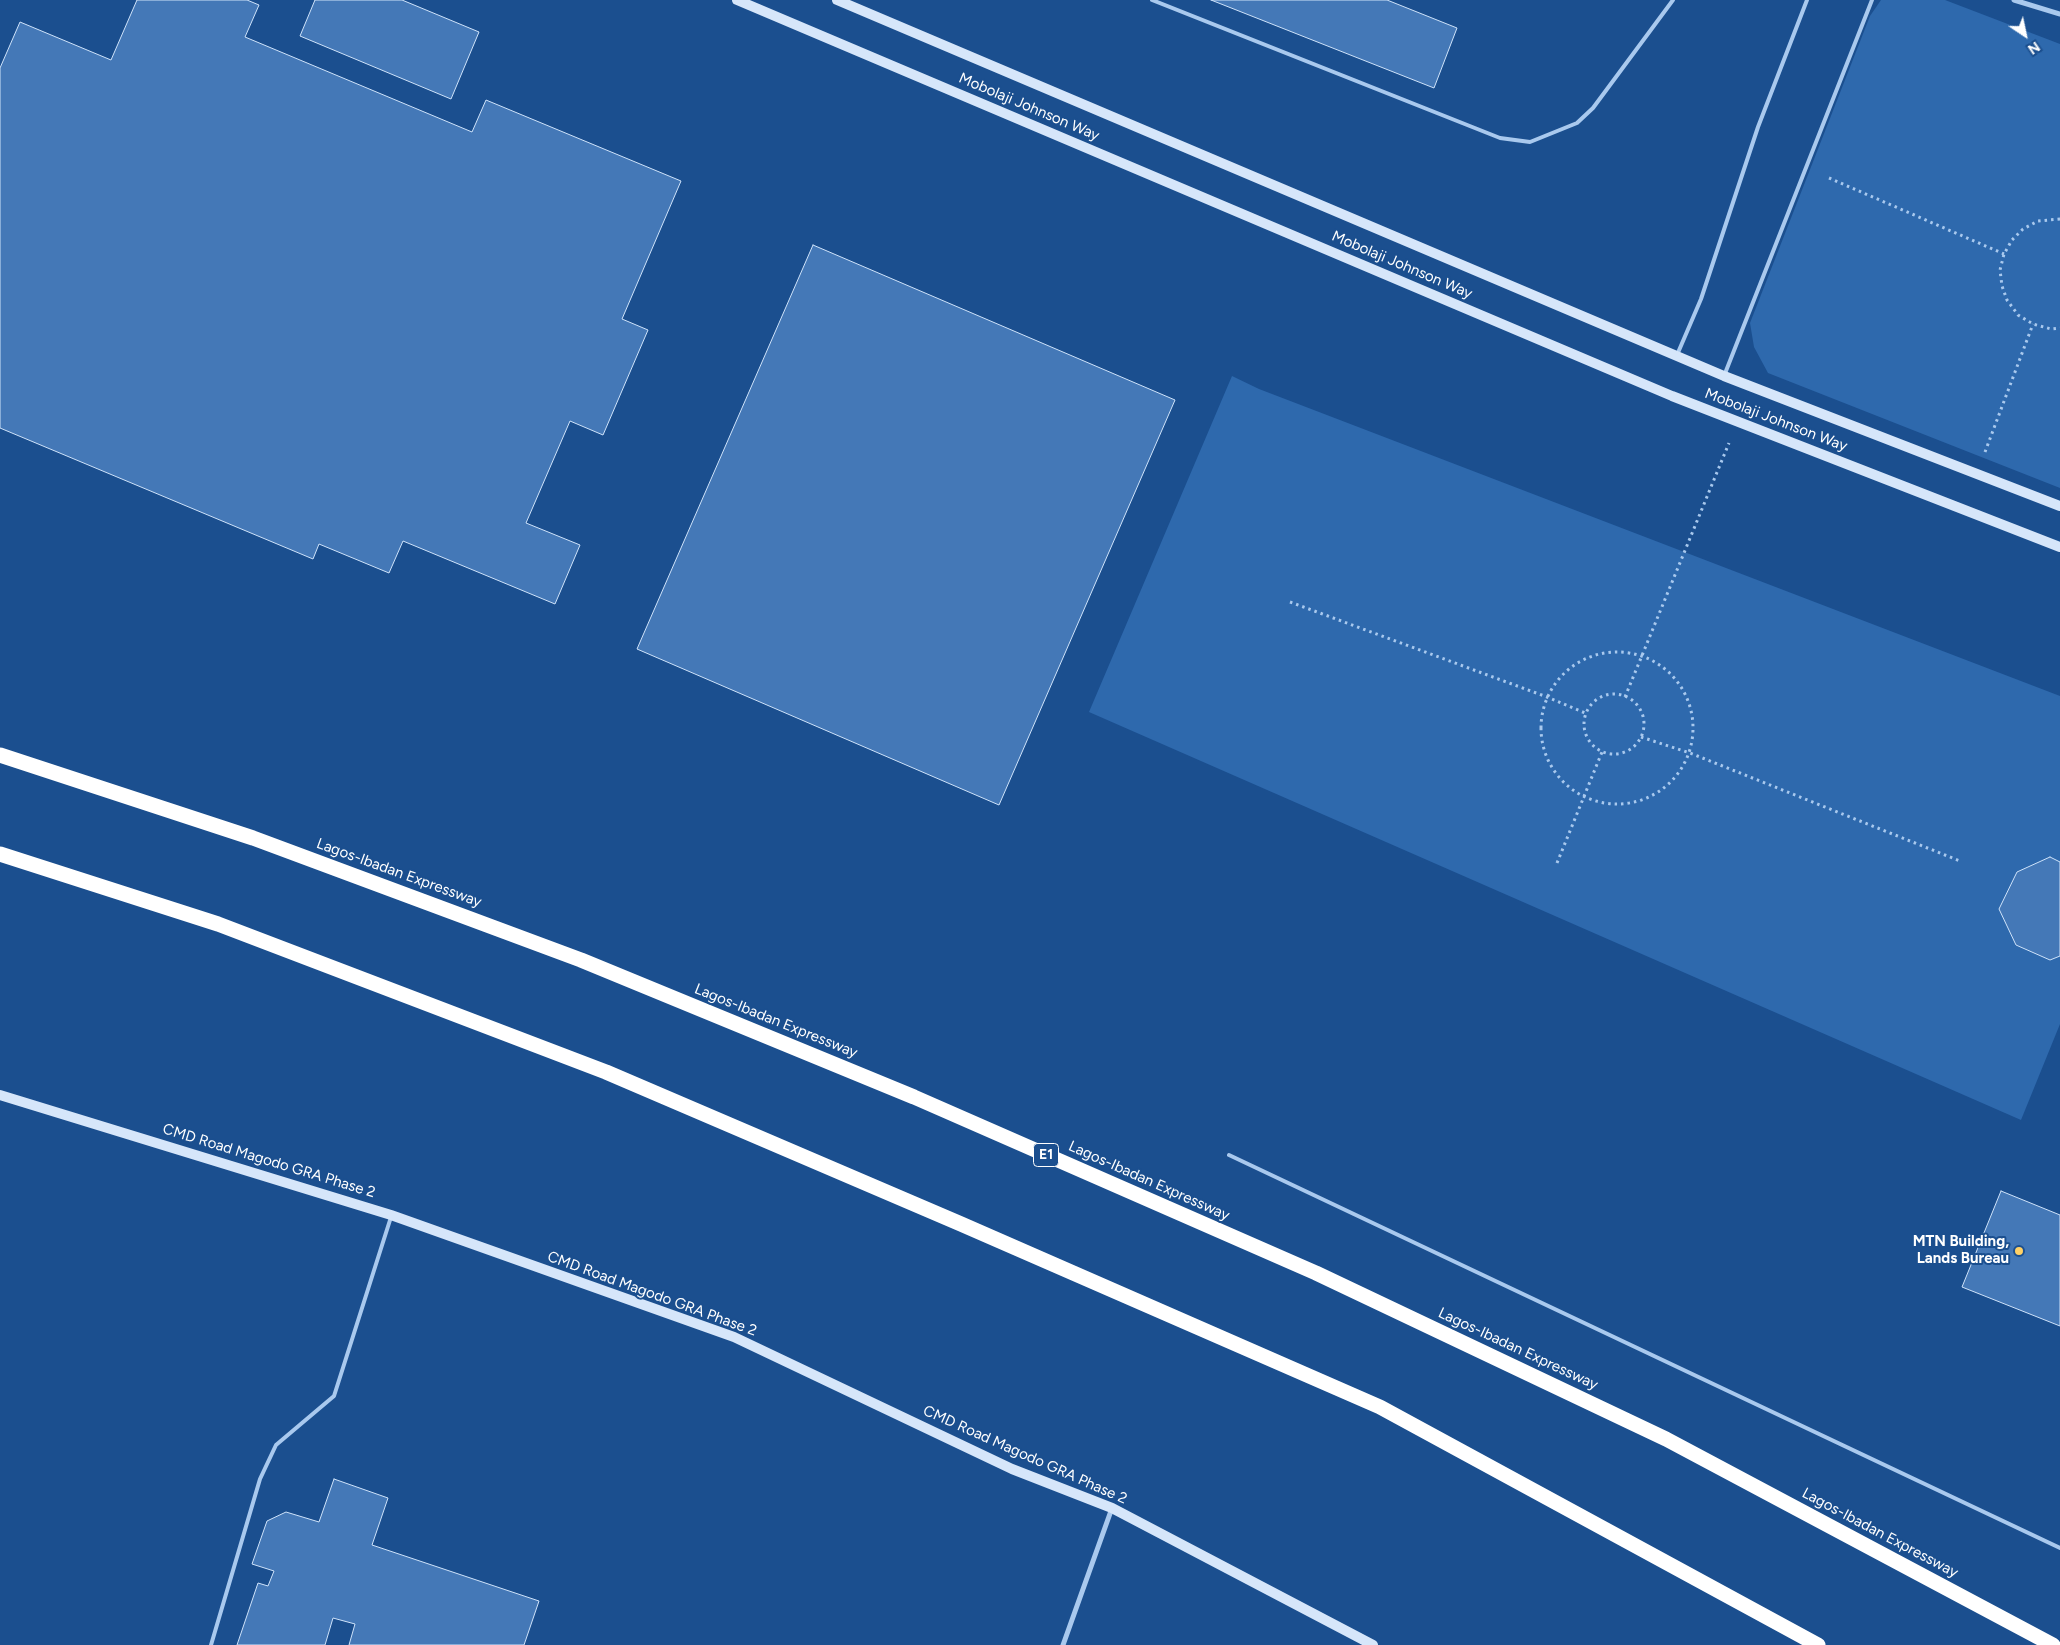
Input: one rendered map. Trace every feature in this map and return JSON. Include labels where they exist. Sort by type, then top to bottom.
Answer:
[{"type":"highway","name":"Lagos-Ibadan Expressway","points":[[0,754],[253,838],[581,960],[914,1097],[1316,1273],[1666,1439],[2053,1645]]},
{"type":"highway","points":[[0,854],[218,924],[597,1068],[961,1224],[1380,1407],[1818,1645]]},
{"type":"street","name":"Mobolaji Johnson Way","points":[[737,0],[1663,392],[2060,547]]},
{"type":"street","name":"Mobolaji Johnson Way","points":[[837,0],[1724,376],[2060,506]]},
{"type":"street","points":[[2014,0],[2060,14]]},
{"type":"street","name":"CMD Road Magodo GRA Phase 2","points":[[0,1095],[391,1214],[734,1337],[1012,1469],[1112,1508],[1373,1645]]},
{"type":"street","points":[[1062,1645],[1112,1508]]},
{"type":"lane","points":[[1152,0],[1500,138],[1530,142],[1577,123],[1593,108],[1673,0]]},
{"type":"lane","points":[[1677,355],[1701,299],[1758,127],[1807,0]]},
{"type":"lane","points":[[1724,376],[1872,0]]},
{"type":"lane","points":[[1229,1155],[2060,1548]]},
{"type":"lane","points":[[211,1645],[260,1479],[276,1444],[334,1396],[391,1214]]},
{"type":"path","points":[[1829,178],[2004,254]]},
{"type":"path","points":[[2060,219],[2038,221],[2023,228],[2012,240],[2004,254],[2000,270],[2002,286],[2007,300],[2018,314],[2033,324],[2060,328]]},
{"type":"path","points":[[1977,473],[2033,324]]},
{"type":"path","points":[[1625,697],[1738,422]]},
{"type":"path","points":[[1290,602],[1547,697],[1585,713]]},
{"type":"path","points":[[1620,652],[1642,655],[1661,664],[1676,677],[1686,694],[1693,713],[1694,734],[1690,753],[1680,772],[1665,788],[1646,798],[1626,804],[1604,803],[1584,797],[1560,778],[1550,765],[1542,744],[1541,720],[1547,697],[1559,678],[1577,663],[1597,654],[1620,652]]},
{"type":"path","points":[[1614,694],[1625,697],[1639,708],[1643,717],[1644,727],[1641,737],[1628,750],[1620,754],[1602,752],[1588,740],[1584,722],[1585,713],[1597,699],[1614,694]]},
{"type":"path","points":[[1641,737],[1690,753],[1960,861]]},
{"type":"path","points":[[1557,863],[1602,752]]},
{"type":"shaded area","points":[[1881,0],[1945,0],[2060,44],[2060,488],[1768,373],[1754,347],[1750,323],[1870,16]]},
{"type":"shaded area","points":[[1232,376],[1259,389],[2060,696],[2060,1024],[2021,1120],[1089,712]]},
{"type":"building","points":[[137,0],[247,0],[259,5],[245,37],[472,132],[486,100],[681,181],[622,319],[648,330],[603,435],[570,421],[526,523],[580,545],[555,604],[403,541],[389,573],[319,544],[313,559],[0,428],[0,68],[20,22],[111,60]]},
{"type":"building","points":[[315,0],[402,0],[479,32],[451,99],[300,36]]},
{"type":"building","points":[[1211,0],[1387,0],[1457,28],[1434,88]]},
{"type":"building","points":[[813,245],[1175,400],[999,805],[637,649]]},
{"type":"building","points":[[2050,857],[2060,862],[2060,956],[2050,960],[2016,945],[1999,909],[2017,872]]},
{"type":"building","name":"MTN Building, Lands Bureau","points":[[2001,1191],[2060,1215],[2060,1326],[1962,1287]]},
{"type":"building","points":[[334,1479],[388,1498],[372,1545],[539,1601],[524,1645],[349,1645],[355,1624],[333,1618],[325,1645],[237,1645],[258,1583],[268,1586],[274,1571],[252,1564],[267,1521],[286,1512],[319,1522]]},
{"type":"place","name":"MTN Building, Lands Bureau","points":[[2019,1251]]}]
